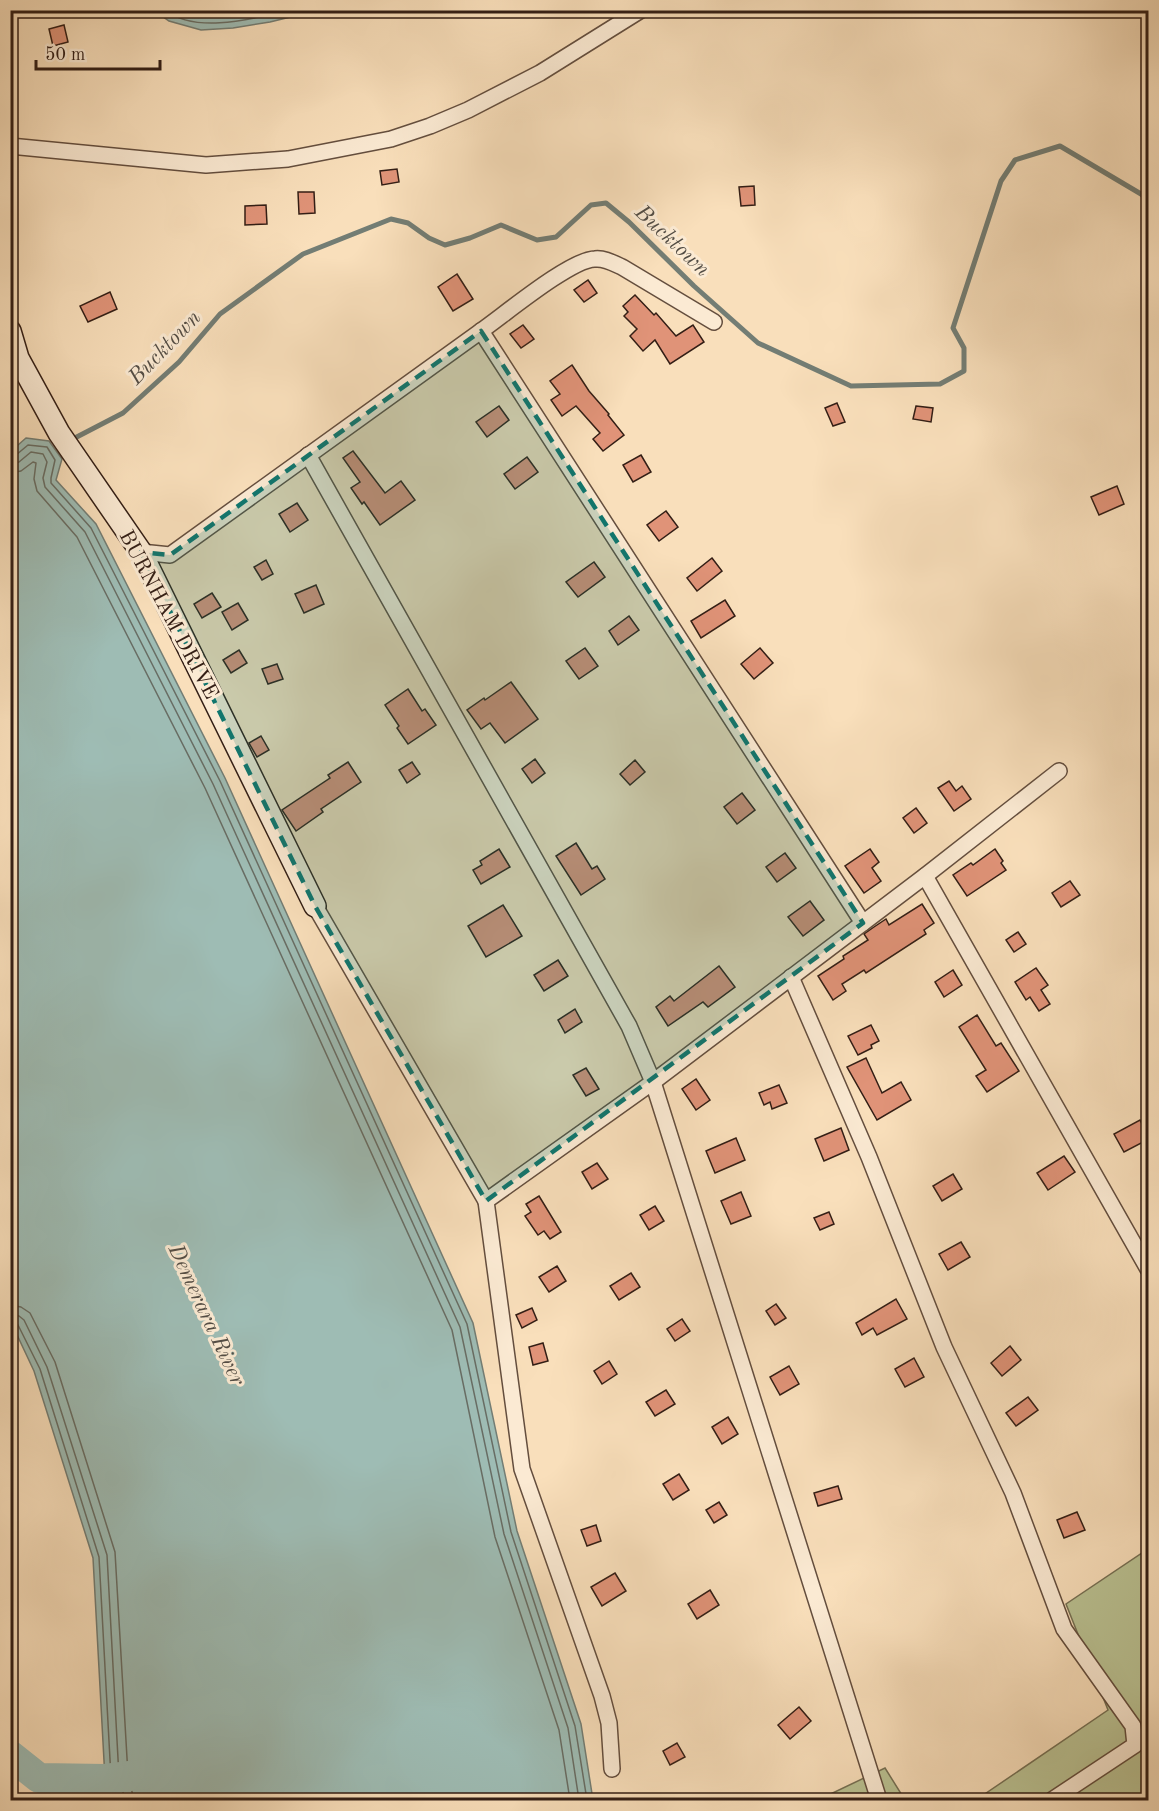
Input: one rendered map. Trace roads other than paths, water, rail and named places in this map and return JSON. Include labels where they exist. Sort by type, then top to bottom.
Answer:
[{"type":"street","points":[[10,146],[206,165],[288,159],[391,139],[468,110],[540,73],[641,10]]},
{"type":"street","points":[[141,552],[170,555],[565,271],[588,260],[597,258],[610,261],[714,322]]},
{"type":"street","name":"BURNHAM DRIVE","points":[[10,331],[18,358],[59,433],[141,552],[315,906]]},
{"type":"street","points":[[481,332],[863,923]]},
{"type":"street","points":[[308,455],[629,1026],[653,1082],[879,1800]]},
{"type":"street","points":[[486,1201],[653,1082],[925,876],[1059,771]]},
{"type":"street","points":[[925,876],[1149,1269]]},
{"type":"street","points":[[315,906],[486,1201],[522,1469],[602,1696],[609,1723],[612,1769]]},
{"type":"street","points":[[791,977],[869,1157],[944,1347],[1013,1493],[1064,1629],[1133,1726],[1135,1745],[1052,1800]]},
{"type":"water","points":[[155,11],[315,11],[270,22],[201,30],[169,21]]},
{"type":"water","name":"Demerara River","points":[[26,438],[49,441],[62,459],[56,480],[96,524],[225,778],[473,1323],[517,1531],[581,1724],[593,1800],[112,1800],[105,1779],[93,1558],[34,1371],[11,1322],[10,452]]},
{"type":"waterway","name":"Bucktown","points":[[69,441],[123,413],[179,362],[220,314],[303,254],[391,219],[408,223],[429,238],[445,245],[470,238],[501,225],[537,240],[556,237],[591,205],[606,203],[758,343],[851,386],[940,384],[964,371],[964,348],[953,328],[1001,181],[1015,160],[1060,146],[1141,194],[1148,201]]},
{"type":"waterway","points":[[10,1755],[39,1778],[105,1779],[146,1774]]}]
